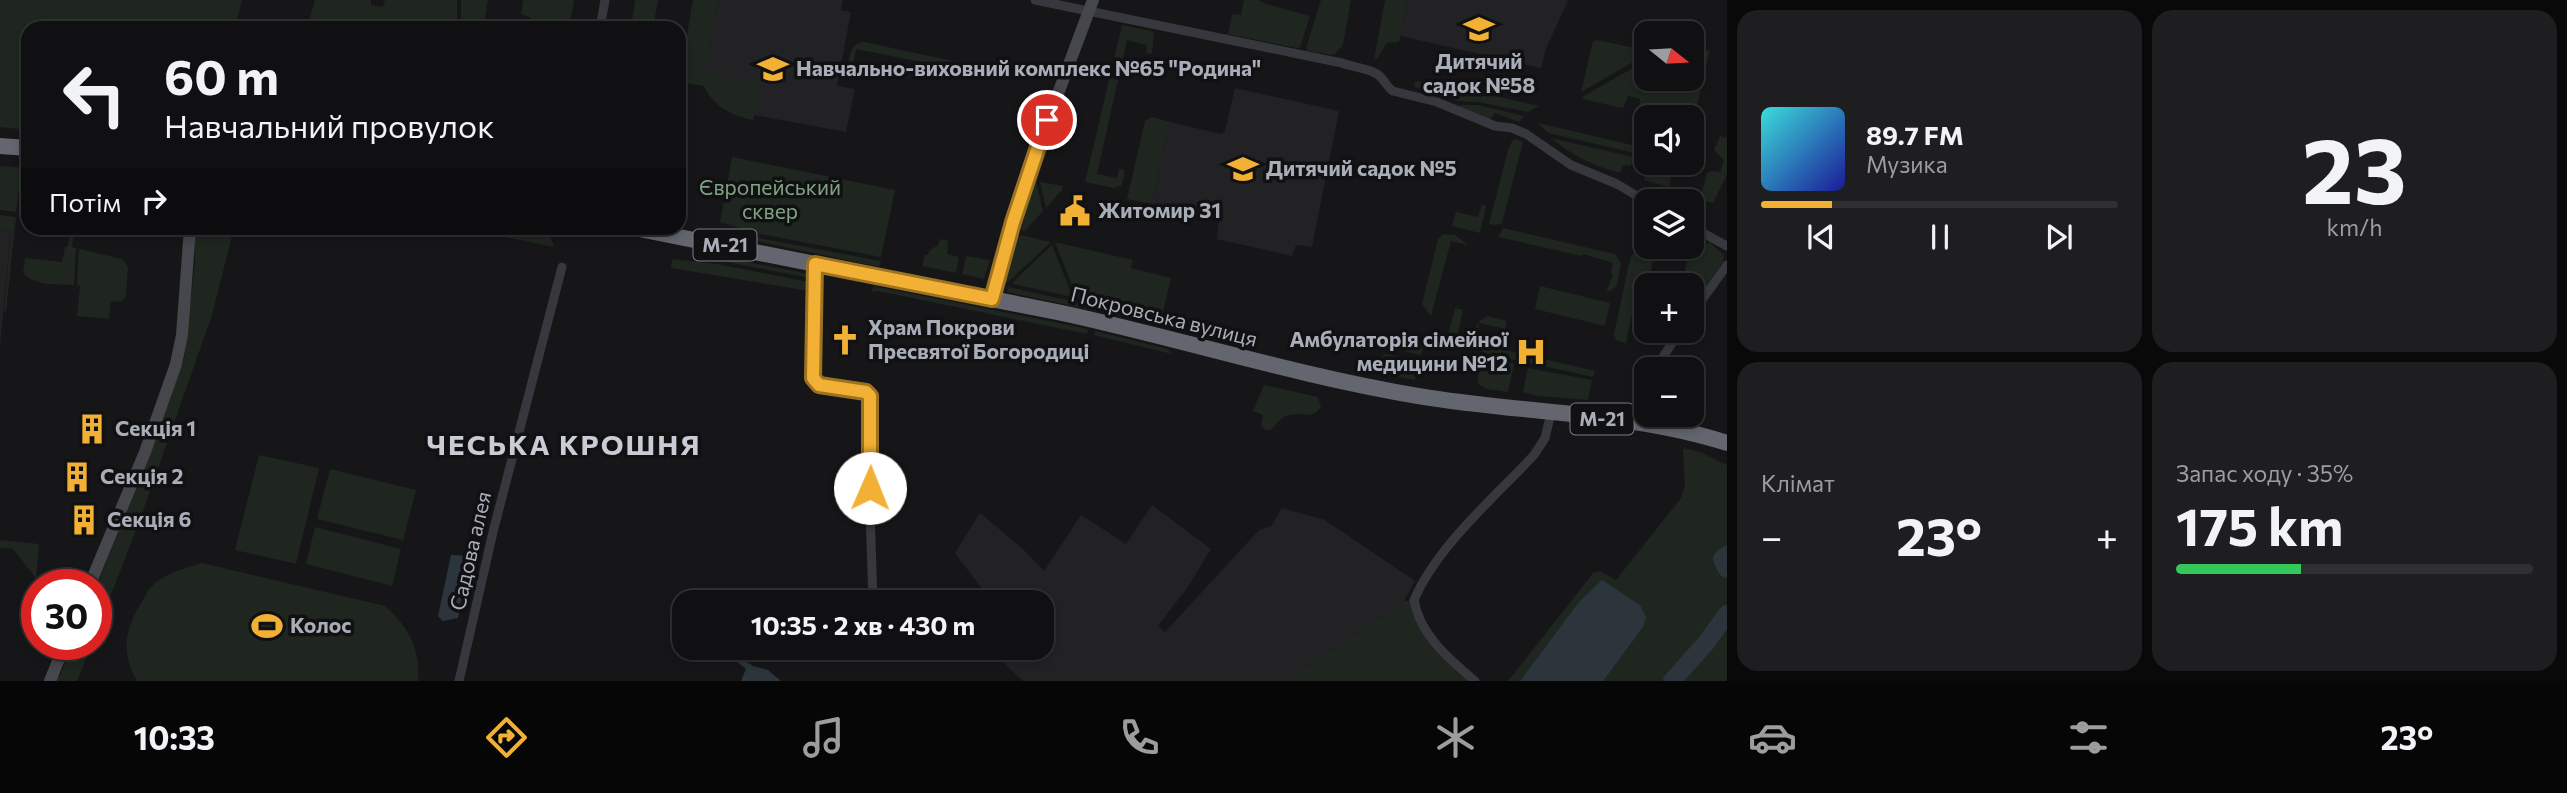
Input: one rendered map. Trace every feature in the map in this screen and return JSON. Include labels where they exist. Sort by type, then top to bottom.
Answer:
[{"type":"highway","points":[[0,146],[21,148]]},
{"type":"highway","name":"Покровська вулиця","points":[[662,235],[815,273],[992,299],[1130,328],[1331,380],[1422,397],[1633,423],[1706,436],[1727,443]]},
{"type":"street","points":[[601,21],[605,0]]},
{"type":"street","points":[[1035,0],[1091,6],[1373,72],[1393,91],[1437,102],[1495,126],[1512,128],[1526,134],[1571,165],[1617,184],[1634,194]]},
{"type":"street","points":[[992,299],[1028,174],[1091,6]]},
{"type":"street","points":[[1704,234],[1727,246]]},
{"type":"street","points":[[96,569],[145,452],[176,364],[182,335],[189,235]]},
{"type":"street","points":[[1704,297],[1727,265]]},
{"type":"street","name":"Садова алея","points":[[459,681],[493,532],[562,267]]},
{"type":"street","points":[[815,273],[815,383],[866,392],[872,403],[870,510],[873,590]]},
{"type":"street","points":[[1471,678],[1443,654],[1418,619],[1414,600],[1425,578],[1449,545],[1534,455],[1545,438],[1551,413]]},
{"type":"street","points":[[50,681],[59,660]]},
{"type":"shaded area","name":"Навчально-виховний комплекс №65 \"Родина\"","points":[[718,0],[843,0],[841,10],[851,12],[837,86],[855,89],[846,132],[743,113],[703,79]]},
{"type":"shaded area","name":"Дитячий садок №58","points":[[1407,0],[1568,0],[1546,49],[1541,68],[1400,36]]},
{"type":"shaded area","name":"Дитячий садок №5","points":[[1235,88],[1339,111],[1312,247],[1296,245],[1292,256],[1217,239],[1219,219],[1151,204],[1170,122],[1221,134],[1225,131]]},
{"type":"shaded area","points":[[0,228],[11,230],[0,346]]},
{"type":"shaded area","points":[[1152,505],[1211,549],[1187,588],[1158,626],[1165,632],[1259,530],[1271,526],[1282,508],[1325,520],[1415,581],[1404,601],[1286,681],[1023,681],[1000,660],[1054,660],[1054,590],[983,590],[955,553],[980,513],[1023,549],[1044,571],[1081,515],[1126,544]]},
{"type":"shaded area","points":[[451,555],[467,556],[465,582],[468,585],[467,592],[462,596],[458,618],[443,621],[438,616]]},
{"type":"shaded area","points":[[1602,580],[1640,605],[1646,617],[1643,627],[1603,681],[1520,681],[1579,602]]},
{"type":"shaded area","points":[[735,660],[744,660],[768,670],[781,681],[741,681],[746,669]]},
{"type":"green space","points":[[0,0],[242,0],[237,21],[21,21],[21,129],[0,127]]},
{"type":"green space","points":[[315,0],[371,0],[371,5],[383,7],[385,0],[457,0],[457,21],[309,21]]},
{"type":"green space","points":[[461,0],[488,0],[484,21],[461,21]]},
{"type":"green space","points":[[523,0],[574,0],[570,21],[530,21],[531,18],[521,14]]},
{"type":"green space","points":[[635,0],[658,0],[654,21],[632,21]]},
{"type":"green space","points":[[693,0],[718,0],[705,71],[761,85],[753,120],[724,109],[712,99],[704,86],[686,83],[686,41]]},
{"type":"green space","points":[[1244,0],[1259,0],[1310,16],[1300,47],[1228,34],[1232,14],[1241,15]]},
{"type":"green space","points":[[1321,0],[1351,0],[1343,45],[1334,55],[1308,51],[1306,48]]},
{"type":"green space","points":[[1385,0],[1407,0],[1399,42],[1387,43],[1377,59],[1374,59]]},
{"type":"green space","points":[[1122,25],[1154,33],[1152,54],[1146,53],[1147,45],[1127,40],[1097,174],[1117,178],[1119,169],[1125,170],[1122,185],[1114,188],[1085,182]]},
{"type":"green space","points":[[1593,41],[1634,48],[1634,61],[1581,92]]},
{"type":"green space","points":[[864,42],[986,68],[994,73],[995,77],[856,49],[851,73],[848,68],[852,51],[856,45]]},
{"type":"green space","points":[[1710,50],[1704,76],[1704,52]]},
{"type":"green space","points":[[1634,67],[1634,91],[1701,91],[1697,105],[1640,105],[1640,99],[1628,96],[1623,108],[1582,97]]},
{"type":"green space","points":[[1415,81],[1433,82],[1539,106],[1528,112],[1478,102],[1457,101],[1414,87]]},
{"type":"green space","points":[[1478,105],[1524,116],[1519,122],[1495,113],[1490,120],[1458,107]]},
{"type":"green space","points":[[1152,117],[1170,122],[1151,204],[1127,199],[1145,121]]},
{"type":"green space","points":[[1538,123],[1634,145],[1634,153],[1548,133]]},
{"type":"green space","points":[[1720,136],[1727,138],[1727,174],[1713,203],[1704,201],[1703,189],[1707,173],[1720,172],[1724,160],[1714,150]]},
{"type":"green space","points":[[1551,138],[1633,157],[1631,166],[1623,165],[1620,172],[1617,172],[1590,163]]},
{"type":"green space","points":[[1516,139],[1523,142],[1502,223],[1489,224],[1508,150]]},
{"type":"green space","name":"Європейський сквер","points":[[732,157],[895,190],[881,257],[756,233],[720,222]]},
{"type":"green space","points":[[0,166],[21,168],[16,212],[0,210]]},
{"type":"green space","points":[[1645,175],[1672,175],[1669,187],[1644,180]]},
{"type":"green space","points":[[1036,181],[1043,211],[1024,232],[1019,227],[1033,183]]},
{"type":"green space","points":[[1040,182],[1063,186],[1046,208]]},
{"type":"green space","points":[[1482,205],[1486,206],[1480,233],[1452,226],[1456,212],[1478,217]]},
{"type":"green space","points":[[0,215],[16,217],[6,311],[11,230],[0,228]]},
{"type":"green space","points":[[1503,228],[1615,254],[1621,263],[1617,286],[1606,293],[1613,274],[1613,263],[1583,254],[1582,256],[1498,237]]},
{"type":"green space","points":[[1443,234],[1455,235],[1468,245],[1451,241],[1431,316],[1422,304],[1438,239]]},
{"type":"green space","points":[[69,235],[74,235],[74,285],[40,282],[23,273],[25,258],[62,262],[65,247],[68,246]]},
{"type":"green space","points":[[195,235],[232,235],[212,315],[112,592],[112,569],[103,569],[152,449],[184,359],[195,261]]},
{"type":"green space","points":[[495,235],[548,235],[554,247]]},
{"type":"green space","points":[[1021,235],[1050,242],[1005,282],[1016,240]]},
{"type":"green space","points":[[753,237],[881,261],[879,267],[747,239]]},
{"type":"green space","points":[[940,239],[948,241],[947,254],[959,257],[956,273],[922,266],[925,255],[938,245]]},
{"type":"green space","points":[[1055,242],[1133,260],[1131,268],[1171,278],[1162,316],[1077,298]]},
{"type":"green space","points":[[1709,242],[1724,255],[1723,262],[1704,290],[1704,273],[1685,273],[1687,259],[1704,259],[1704,244]]},
{"type":"green space","points":[[1052,245],[1073,297],[1013,284]]},
{"type":"green space","points":[[79,249],[122,259],[128,267],[126,296],[123,301],[111,302],[109,319],[77,316],[80,286],[77,285]]},
{"type":"green space","points":[[701,253],[809,274],[811,278],[700,257]]},
{"type":"green space","points":[[1634,253],[1634,259],[1653,259],[1650,273],[1634,273],[1634,304],[1626,343],[1616,340],[1614,334],[1630,259]]},
{"type":"green space","points":[[966,256],[990,260],[984,279],[962,274]]},
{"type":"green space","points":[[672,259],[717,264],[809,282],[809,291],[671,268]]},
{"type":"green space","points":[[874,286],[1088,329],[1087,334],[878,291],[871,292]]},
{"type":"green space","points":[[1540,286],[1610,303],[1605,326],[1535,309]]},
{"type":"green space","points":[[1008,287],[1159,320],[1159,324],[1007,292]]},
{"type":"green space","points":[[1455,308],[1463,310],[1455,348],[1445,346]]},
{"type":"green space","points":[[1488,316],[1507,321],[1505,329],[1479,323],[1475,343],[1475,329],[1479,322]]},
{"type":"green space","points":[[1095,331],[1168,349],[1172,354],[1094,335]]},
{"type":"green space","points":[[1384,333],[1424,344],[1421,355],[1381,346]]},
{"type":"green space","points":[[1475,343],[1522,354],[1520,361],[1482,351]]},
{"type":"green space","points":[[1386,354],[1419,361],[1415,380],[1373,373],[1380,358]]},
{"type":"green space","points":[[1531,356],[1595,371],[1593,377],[1529,363]]},
{"type":"green space","points":[[1481,357],[1514,364],[1508,392],[1487,389],[1478,384]]},
{"type":"green space","points":[[1528,368],[1592,380],[1588,400],[1538,396],[1523,392]]},
{"type":"green space","points":[[1264,385],[1318,397],[1321,407],[1311,414],[1286,416],[1271,430],[1266,430],[1261,426],[1263,415],[1253,411]]},
{"type":"green space","points":[[1683,448],[1700,452],[1727,465],[1727,681],[1508,681],[1593,573],[1600,571],[1616,580],[1681,498],[1685,486]]},
{"type":"green space","points":[[259,455],[319,468],[296,564],[235,550]]},
{"type":"green space","points":[[330,469],[416,490],[403,540],[317,519]]},
{"type":"green space","points":[[315,527],[401,549],[392,586],[306,564]]},
{"type":"green space","points":[[0,540],[39,544],[37,569],[29,569],[13,549],[0,548]]},
{"type":"green space","name":"Колос","points":[[202,563],[385,606],[411,639],[417,659],[418,681],[137,681],[128,660],[127,640],[137,610],[157,581]]},
{"type":"green space","points":[[1414,600],[1418,619],[1475,681],[1286,681],[1404,601]]},
{"type":"green space","points":[[66,660],[86,660],[77,681],[55,681],[57,676],[60,676]]},
{"type":"waterway","points":[[1727,555],[1722,559],[1727,569]]},
{"type":"waterway","points":[[1672,681],[1706,643],[1727,614]]},
{"type":"place","name":"Дитячий садок №58","points":[[1479,29]]},
{"type":"place","name":"Навчально-виховний комплекс №65 \"Родина\"","points":[[773,69]]},
{"type":"place","name":"Дитячий садок №5","points":[[1243,169]]},
{"type":"place","name":"Житомир 31","points":[[1075,211]]},
{"type":"place","name":"Храм Покрови Пресвятої Богородиці","points":[[845,340]]},
{"type":"place","name":"Амбулаторія сімейної медицини №12","points":[[1531,352]]},
{"type":"place","name":"Секція 1","points":[[92,429]]},
{"type":"place","name":"Секція 2","points":[[77,477]]},
{"type":"place","name":"Секція 6","points":[[84,520]]},
{"type":"place","name":"Колос","points":[[267,626]]},
{"type":"district","name":"ЧЕСЬКА КРОШНЯ","points":[[564,445]]},
{"type":"route","points":[[870,488],[870,396],[866,392],[819,385],[813,378],[815,264],[992,299],[1013,222],[1047,120]]}]
